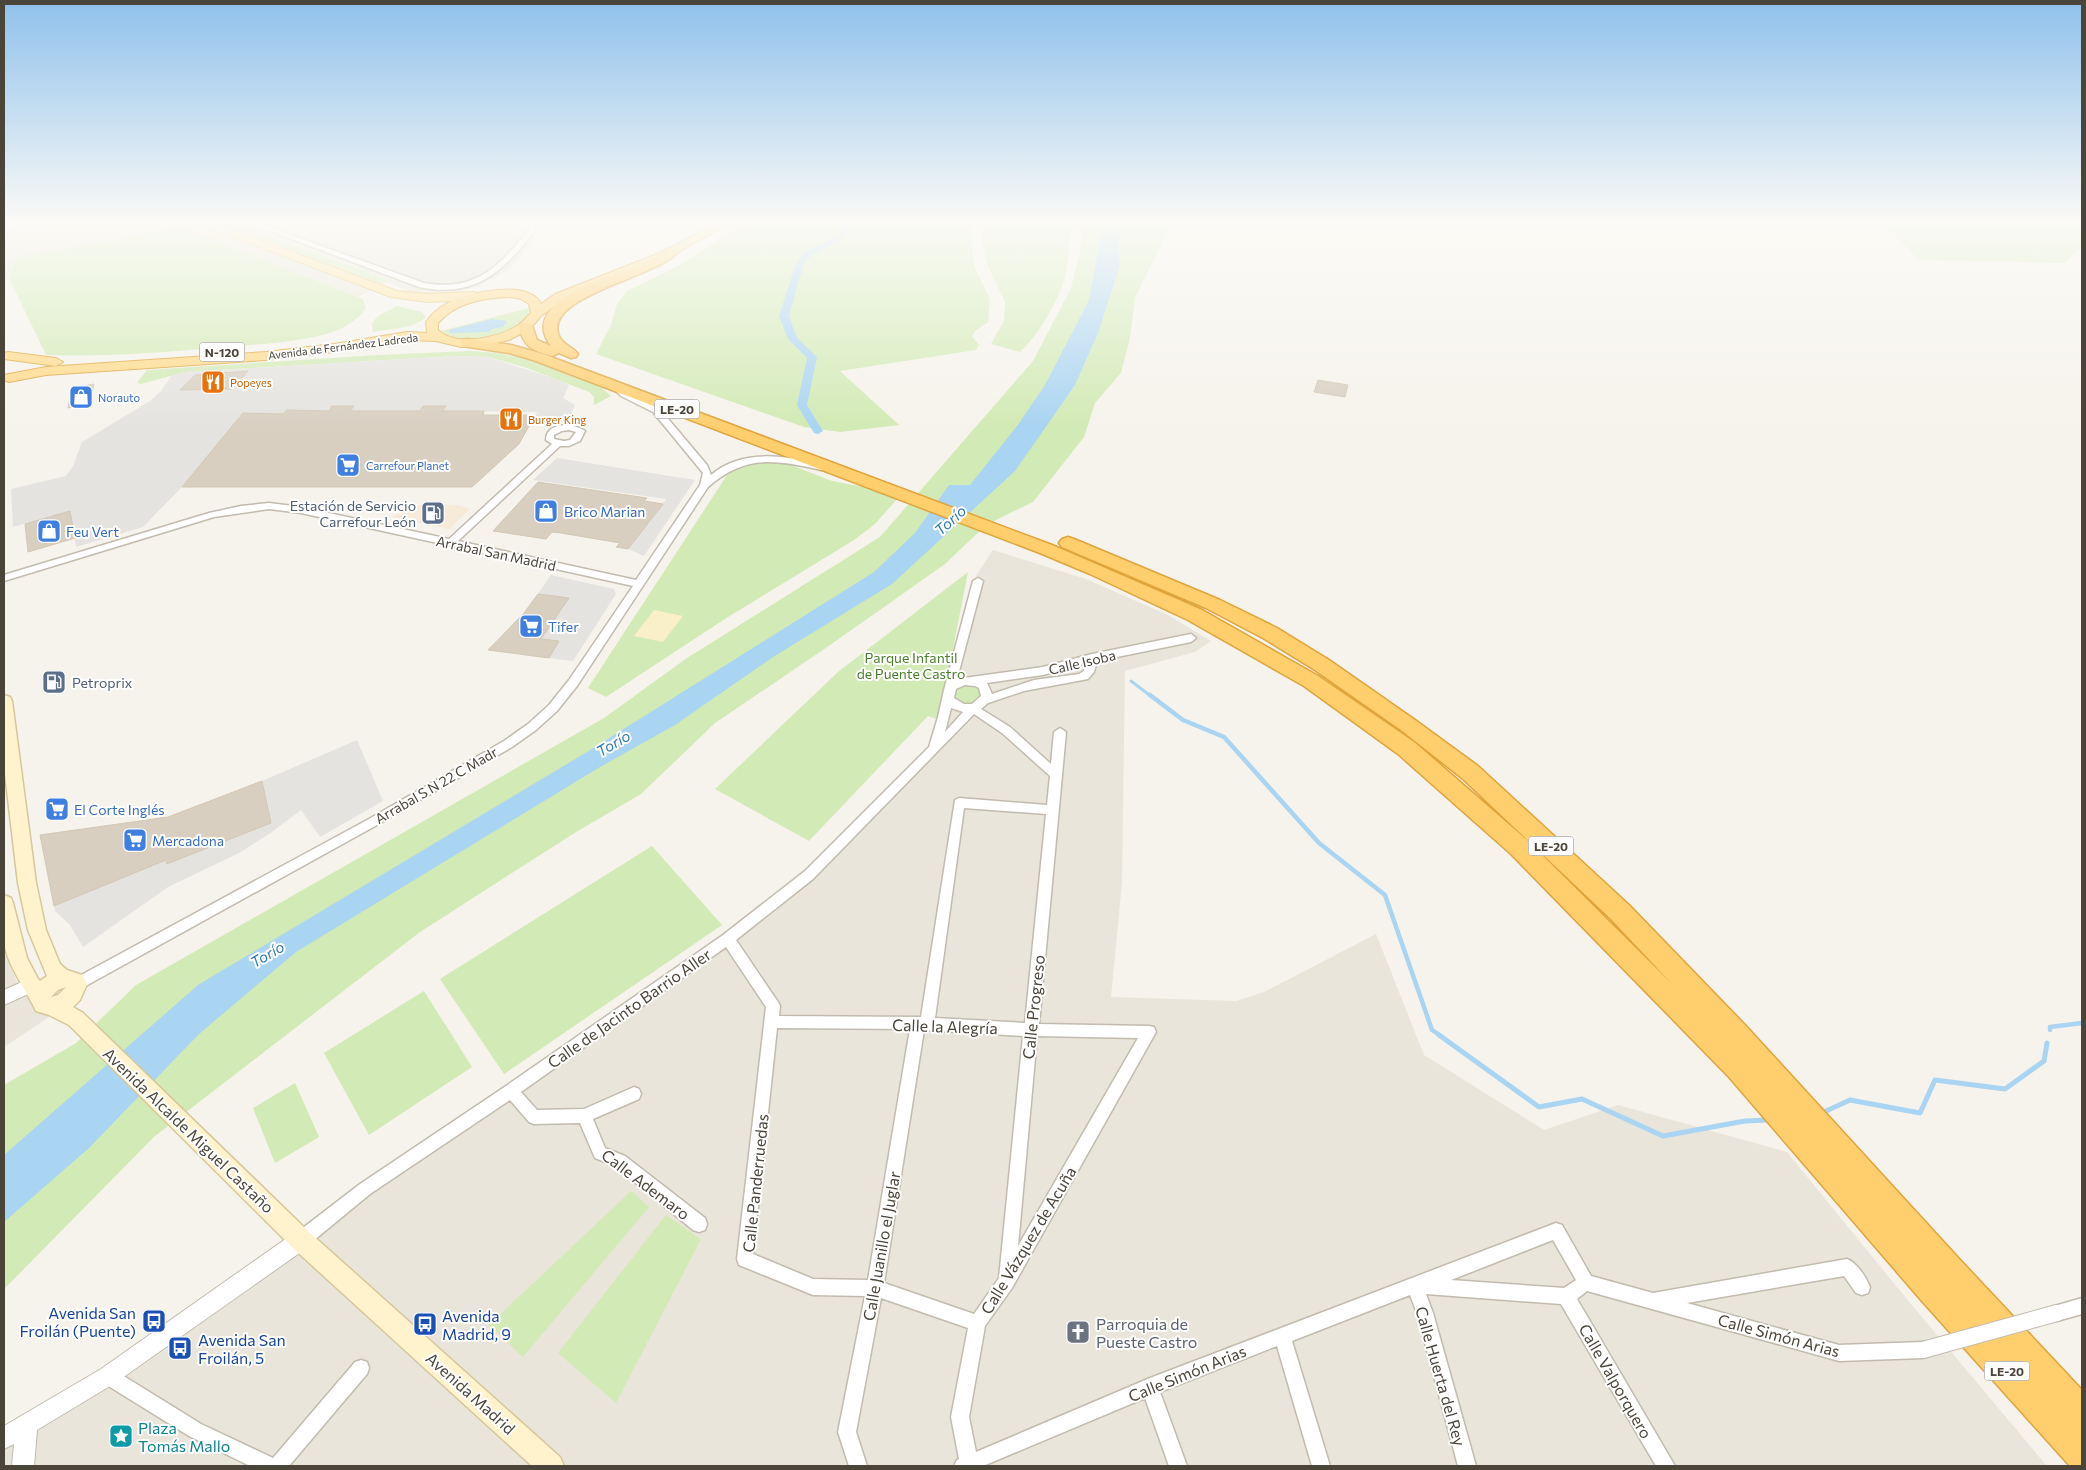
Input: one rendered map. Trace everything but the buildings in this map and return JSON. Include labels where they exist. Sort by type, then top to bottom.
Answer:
[{"type":"highway","name":"Avenida de Fernández Ladreda","points":[[6,356],[72,362],[270,348],[415,326],[458,301],[474,296],[540,291]]},
{"type":"highway","points":[[526,326],[537,313],[552,301],[574,291]]},
{"type":"highway","points":[[590,291],[564,306],[551,322],[550,333],[556,344],[569,353],[582,358],[592,368]]},
{"type":"highway","points":[[515,294],[531,300],[538,308],[537,313]]},
{"type":"highway","points":[[435,316],[432,331],[438,337]]},
{"type":"highway","name":"Avenida de Fernández Ladreda","points":[[6,379],[46,370],[266,356],[334,348],[407,336],[438,337],[449,341],[467,343],[496,340],[526,326]]},
{"type":"highway","name":"LE-20","points":[[526,326],[532,343],[592,368],[889,484],[1213,604],[1270,633],[1322,665],[1408,725],[1470,772],[1620,912],[1736,1034],[1945,1266],[2082,1414]]},
{"type":"highway","name":"LE-20","points":[[467,343],[523,352],[842,472],[889,484]]},
{"type":"highway","name":"N-120","points":[[6,356],[14,360],[19,370],[6,379]]},
{"type":"highway","name":"LE-20","points":[[1053,544],[1195,615],[1311,681],[1406,748],[1519,848],[1738,1068],[1932,1289],[2082,1454]]},
{"type":"main road","points":[[362,291],[428,310],[435,316]]},
{"type":"main road","points":[[386,291],[395,294],[427,298],[474,296]]},
{"type":"main road","points":[[4,702],[26,883],[37,930],[52,970],[71,986],[73,1008],[82,1025]]},
{"type":"main road","points":[[4,903],[18,959],[41,995],[64,1002],[71,986]]},
{"type":"main road","name":"Avenida Alcalde Miguel Castaño","points":[[41,995],[82,1025],[301,1240]]},
{"type":"main road","name":"Avenida Madrid","points":[[301,1240],[551,1466]]},
{"type":"street","points":[[616,386],[624,394],[656,410],[699,460],[707,473],[705,485]]},
{"type":"street","points":[[450,543],[557,444]]},
{"type":"street","name":"Arrabal S N 22 C Madr","points":[[71,986],[373,822],[516,739],[553,708],[573,683],[705,485],[727,467],[746,461],[774,458],[842,472]]},
{"type":"street","name":"Arrabal S N 22 C Madr","points":[[699,460],[715,466],[727,467]]},
{"type":"street","name":"Arrabal San Madrid","points":[[4,578],[212,515],[268,506],[301,510],[639,584]]},
{"type":"street","name":"Calle de Jacinto Barrio Aller","points":[[934,748],[944,717],[955,663],[978,581]]},
{"type":"street","name":"Calle Isoba","points":[[969,681],[1043,671],[1092,658],[1191,638]]},
{"type":"street","points":[[986,700],[987,690],[981,684],[969,681],[954,685],[948,693],[949,700],[958,707],[971,708],[982,704],[986,700],[1037,684],[1083,678],[1090,672],[1092,658]]},
{"type":"street","points":[[955,663],[969,681]]},
{"type":"street","points":[[971,708],[1006,730],[1056,775]]},
{"type":"street","name":"Calle de Jacinto Barrio Aller","points":[[301,1240],[365,1189],[511,1091],[728,939],[809,875],[968,715],[971,708]]},
{"type":"street","name":"Calle Progreso","points":[[1006,1282],[1060,732]]},
{"type":"street","name":"Calle Juanillo el Juglar","points":[[858,1466],[847,1432],[923,1024],[959,803],[1052,810]]},
{"type":"street","name":"Calle Panderruedas","points":[[728,939],[773,1006],[746,1259],[813,1287],[875,1288],[977,1323]]},
{"type":"street","points":[[4,998],[41,995]]},
{"type":"street","name":"Calle la Alegría","points":[[772,1022],[923,1024],[1030,1030],[1149,1032]]},
{"type":"street","name":"Calle Vázquez de Acuña","points":[[966,1465],[960,1417],[977,1323],[1006,1282],[1149,1032]]},
{"type":"street","points":[[511,1091],[534,1117],[584,1116],[634,1094]]},
{"type":"street","name":"Calle Ademaro","points":[[584,1116],[600,1153],[620,1161],[699,1224]]},
{"type":"street","name":"Calle Simón Arias","points":[[966,1465],[1150,1387],[1556,1231],[1586,1283],[1839,1352],[1924,1350],[2082,1306]]},
{"type":"street","points":[[4,1438],[108,1376],[301,1240]]},
{"type":"street","name":"Calle Simón Arias","points":[[1652,1301],[1847,1267],[1862,1287]]},
{"type":"street","points":[[1566,1296],[1586,1283]]},
{"type":"street","name":"Calle Simón Arias","points":[[1414,1285],[1566,1296]]},
{"type":"street","name":"Calle Huerta del Rey","points":[[1414,1285],[1425,1312],[1467,1466]]},
{"type":"street","name":"Calle Valporquero","points":[[1566,1296],[1666,1466]]},
{"type":"street","points":[[1282,1335],[1321,1466]]},
{"type":"street","points":[[278,1466],[361,1368]]},
{"type":"street","points":[[108,1376],[196,1430],[269,1466]]},
{"type":"street","points":[[1150,1387],[1178,1466]]},
{"type":"street","points":[[22,1466],[26,1424]]},
{"type":"shaded area","points":[[342,291],[370,291],[358,297]]},
{"type":"shaded area","points":[[407,291],[464,291],[456,293],[413,293]]},
{"type":"shaded area","points":[[454,356],[488,357],[569,385],[563,398],[575,405],[570,416],[543,426],[533,423],[537,412],[442,411],[445,406],[423,406],[420,411],[350,411],[353,406],[332,406],[329,411],[287,410],[283,414],[243,413],[182,487],[143,527],[76,547],[70,511],[13,527],[11,489],[66,476],[73,466],[82,442],[150,401],[161,391],[172,375],[185,372]]},
{"type":"shaded area","points":[[557,458],[695,480],[644,556],[628,549],[666,499],[533,480]]},
{"type":"shaded area","name":"Estación de Servicio Carrefour León","points":[[422,504],[457,505],[470,509],[449,529],[391,517]]},
{"type":"shaded area","points":[[993,550],[1086,579],[1168,615],[1211,641],[1195,652],[1125,671],[1122,883],[1111,997],[1236,1001],[1264,992],[1376,934],[1424,1055],[1544,1130],[1618,1105],[1787,1152],[2047,1466],[4,1466],[4,1438],[133,1358],[697,962],[812,869],[928,749],[947,712],[977,574]]},
{"type":"shaded area","points":[[551,575],[614,589],[616,594],[573,661],[549,658],[559,641],[541,639],[568,598],[538,594]]},
{"type":"shaded area","points":[[357,740],[383,801],[320,837],[301,810],[272,832],[239,853],[168,887],[83,947],[70,925],[55,911],[54,906],[166,860],[167,864],[271,823],[262,781]]},
{"type":"shaded area","points":[[4,952],[22,993],[49,1017],[4,1047]]},
{"type":"green space","points":[[15,291],[342,291],[363,299],[366,308],[356,319],[333,332],[268,344],[137,354],[46,355]]},
{"type":"green space","points":[[627,291],[986,291],[990,299],[988,322],[975,331],[972,336],[979,345],[976,350],[840,371],[899,425],[840,432],[804,427],[596,354],[611,325],[617,304]]},
{"type":"green space","points":[[1000,291],[1060,291],[1041,327],[1020,352],[991,344],[1004,321],[1005,302]]},
{"type":"green space","points":[[1070,291],[1138,291],[1135,297],[1130,338],[1121,373],[1095,403],[1084,437],[1033,502],[986,525],[945,564],[715,723],[641,794],[576,832],[420,932],[155,1136],[4,1289],[4,1085],[76,1043],[136,985],[604,718],[687,658],[880,537],[1033,361]]},
{"type":"green space","points":[[397,306],[422,312],[426,317],[415,324],[401,328],[373,332],[372,323],[378,316]]},
{"type":"green space","points":[[529,308],[528,317],[522,324],[502,334],[478,339],[459,339],[441,331]]},
{"type":"green space","points":[[469,351],[499,353],[529,360],[602,388],[611,396],[594,405],[594,397],[589,392],[524,367],[488,357],[454,356],[185,372],[141,384],[137,383],[147,370]]},
{"type":"green space","points":[[774,462],[791,465],[832,481],[869,488],[897,499],[875,524],[854,540],[728,617],[606,697],[588,688],[727,475],[739,469],[761,463]]},
{"type":"green space","name":"Parque Infantil de Puente Castro","points":[[968,572],[939,720],[928,716],[809,841],[715,789],[838,672]]},
{"type":"green space","points":[[966,684],[978,686],[983,693],[979,701],[966,704],[954,698],[956,689]]},
{"type":"green space","points":[[652,846],[722,925],[504,1074],[440,979]]},
{"type":"green space","points":[[424,991],[472,1067],[369,1135],[324,1053]]},
{"type":"green space","points":[[295,1083],[319,1137],[275,1163],[253,1108]]},
{"type":"green space","points":[[631,1191],[649,1207],[523,1357],[489,1325]]},
{"type":"green space","points":[[666,1215],[701,1239],[616,1403],[558,1353]]},
{"type":"sand","points":[[654,610],[683,616],[663,642],[634,636]]},
{"type":"water","name":"Torío","points":[[1091,291],[1112,291],[1098,333],[1075,385],[1015,471],[892,584],[773,657],[675,725],[600,767],[296,952],[199,1034],[89,1148],[4,1222],[4,1155],[198,985],[587,752],[874,572],[915,533],[949,485],[970,485],[1017,426],[1045,385],[1089,300]]},
{"type":"water","points":[[492,319],[507,321],[503,327],[492,329],[488,332],[449,333],[449,330]]},
{"type":"waterway","points":[[791,291],[784,316],[793,339],[812,357],[802,405],[818,431]]},
{"type":"waterway","points":[[1131,681],[1152,697]]},
{"type":"waterway","points":[[1150,695],[1183,720],[1224,737],[1319,843],[1385,895],[1432,1030],[1441,1036]]},
{"type":"waterway","points":[[2050,1030],[2050,1027],[2082,1023]]},
{"type":"waterway","points":[[1439,1035],[1539,1107],[1582,1099],[1663,1136],[1745,1121],[1768,1120]]},
{"type":"waterway","points":[[1824,1112],[1850,1100],[1920,1113],[1935,1080],[2005,1089],[2044,1061],[2047,1043]]},
{"type":"place","name":"Popeyes","points":[[213,382]]},
{"type":"place","name":"Norauto","points":[[81,397]]},
{"type":"place","name":"Burger King","points":[[511,419]]},
{"type":"place","name":"Carrefour Planet","points":[[348,465]]},
{"type":"place","name":"Brico Marian","points":[[546,511]]},
{"type":"place","name":"Estación de Servicio Carrefour León","points":[[433,513]]},
{"type":"place","name":"Feu Vert","points":[[49,531]]},
{"type":"place","name":"Tifer","points":[[531,626]]},
{"type":"place","name":"Petroprix","points":[[54,682]]},
{"type":"place","name":"El Corte Inglés","points":[[57,809]]},
{"type":"place","name":"Mercadona","points":[[135,840]]},
{"type":"place","name":"Avenida San Froilán (Puente)","points":[[154,1321]]},
{"type":"place","name":"Avenida Madrid, 9","points":[[425,1324]]},
{"type":"place","name":"Parroquia de Pueste Castro","points":[[1078,1332]]},
{"type":"place","name":"Avenida San Froilán, 5","points":[[180,1348]]},
{"type":"place","name":"Plaza Tomás Mallo","points":[[121,1436]]}]
